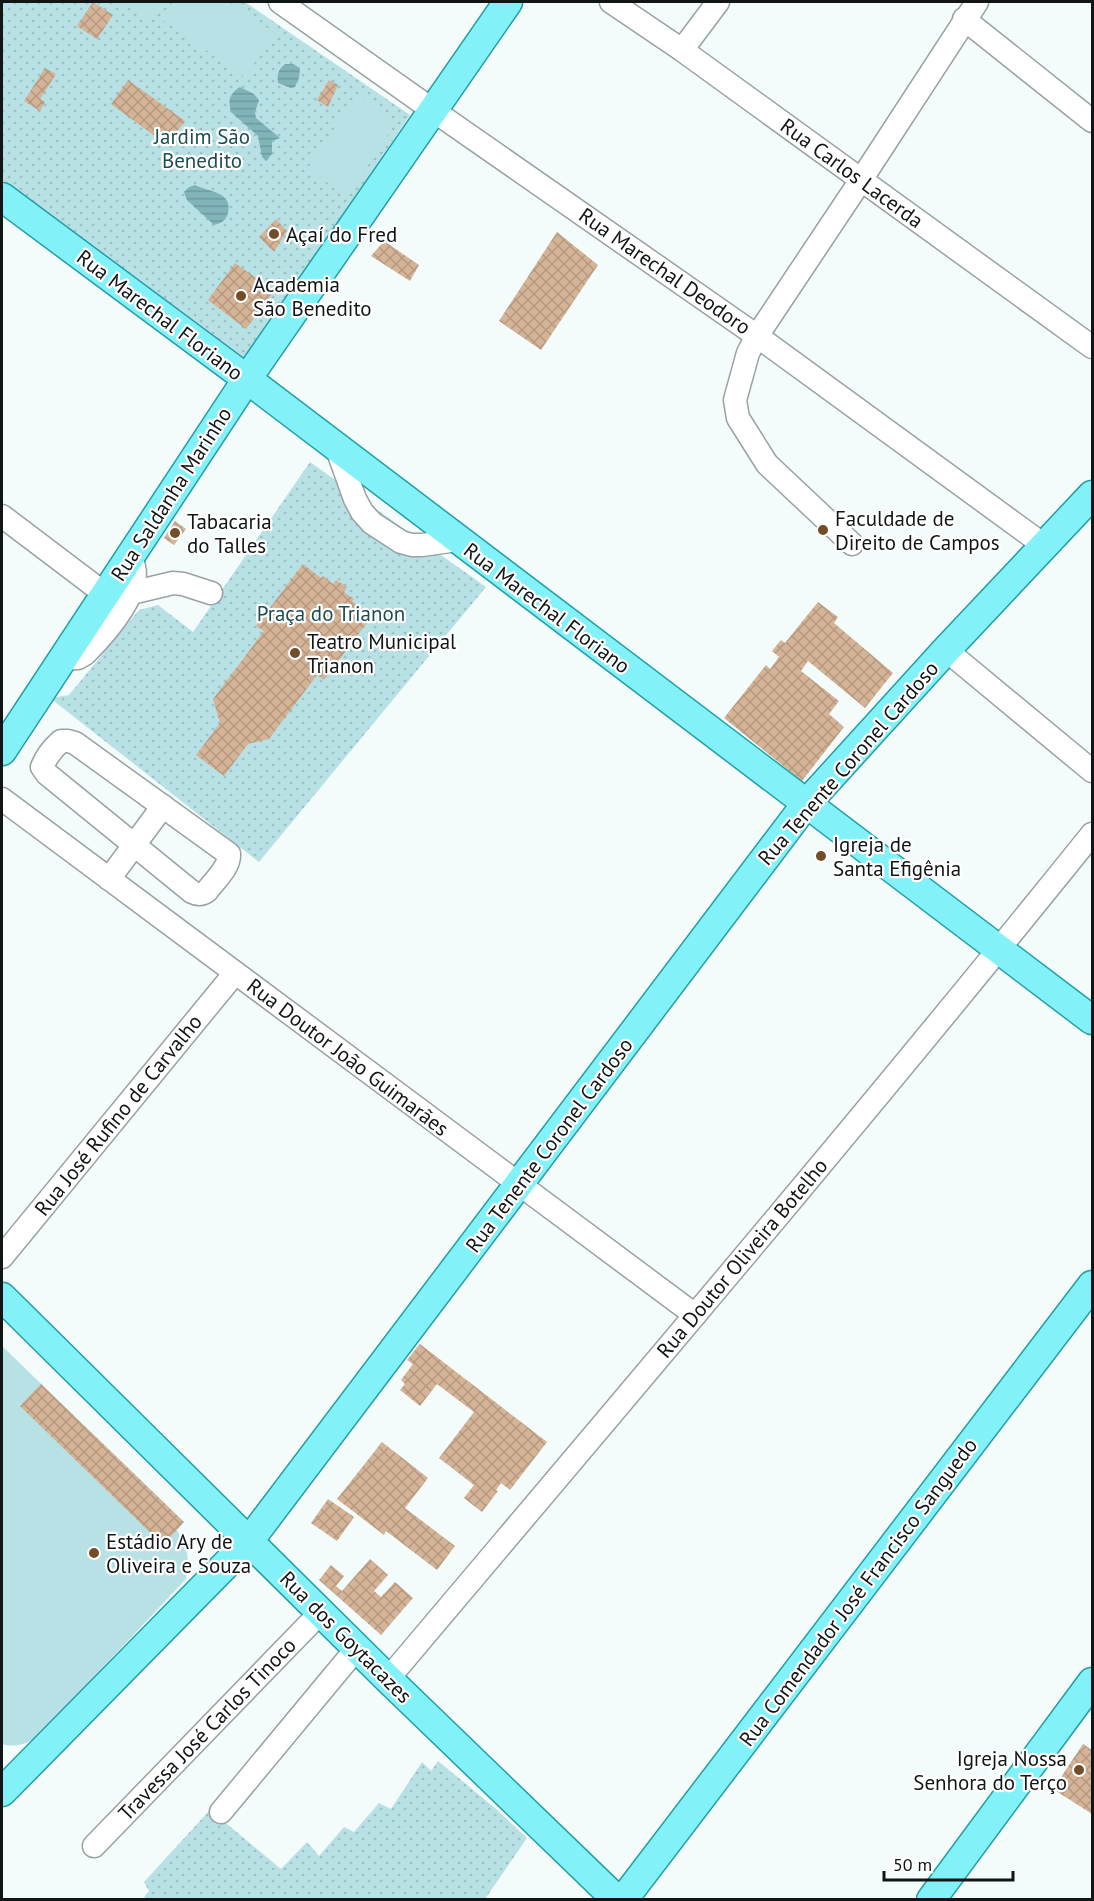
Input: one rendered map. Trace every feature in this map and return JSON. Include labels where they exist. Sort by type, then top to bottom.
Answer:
[{"type":"main road","name":"Rua Saldanha Marinho","points":[[2,751],[63,658],[118,594],[129,557],[247,380],[508,2]]},
{"type":"main road","name":"Rua Marechal Floriano","points":[[2,197],[1092,1020]]},
{"type":"main road","name":"Rua Tenente Coronel Cardoso","points":[[2,1792],[249,1541],[806,804],[946,650],[1092,495]]},
{"type":"main road","name":"Rua Comendador José Francisco Sanguedo","points":[[623,1899],[1092,1285]]},
{"type":"main road","name":"Rua dos Goytacazes","points":[[2,1297],[388,1679],[616,1899]]},
{"type":"main road","points":[[931,1899],[1092,1682]]},
{"type":"street","name":"Rua Marechal Deodoro","points":[[280,2],[757,336],[1046,546]]},
{"type":"street","name":"Rua Carlos Lacerda","points":[[611,2],[682,50],[1092,347]]},
{"type":"street","points":[[682,50],[718,2]]},
{"type":"street","points":[[852,544],[767,464],[738,418],[735,400],[748,353],[757,336],[970,10],[1092,122]]},
{"type":"street","points":[[337,449],[355,499],[362,512],[372,523],[401,542],[412,545],[422,546],[457,540]]},
{"type":"street","points":[[2,516],[118,594],[173,583],[211,593]]},
{"type":"street","points":[[946,650],[1092,771]]},
{"type":"street","points":[[61,741],[68,741],[163,806],[229,854],[228,864],[203,894],[198,894],[42,767],[55,746],[61,741]]},
{"type":"street","name":"Rua Doutor João Guimarães","points":[[2,799],[695,1315]]},
{"type":"street","points":[[109,879],[163,806]]},
{"type":"street","name":"Rua Doutor Oliveira Botelho","points":[[388,1679],[999,951],[1092,834]]},
{"type":"street","name":"Rua José Rufino de Carvalho","points":[[2,1257],[235,973]]},
{"type":"street","name":"Travessa José Carlos Tinoco","points":[[94,1846],[321,1612]]},
{"type":"street","points":[[221,1812],[357,1648]]},
{"type":"green space","name":"Jardim São Benedito","points":[[2,2],[245,2],[410,115],[244,361],[2,180]]},
{"type":"green space","points":[[120,2],[163,2],[149,21]]},
{"type":"green space","points":[[173,2],[229,2],[275,33],[245,77],[161,19]]},
{"type":"green space","points":[[357,94],[397,121],[348,196],[307,169]]},
{"type":"green space","name":"Praça do Trianon","points":[[310,462],[486,587],[259,862],[50,698],[69,695],[139,610],[158,605],[193,632]]},
{"type":"green space","name":"Estádio Ary de Oliveira e Souza","points":[[2,1346],[184,1522],[177,1530],[186,1548],[188,1559],[186,1579],[40,1734],[27,1743],[13,1746],[2,1744]]},
{"type":"green space","points":[[438,1761],[527,1838],[485,1899],[146,1900],[144,1897],[149,1891],[144,1882],[210,1810],[281,1869],[307,1842],[319,1856],[344,1827],[354,1832],[379,1803],[391,1809],[422,1762],[431,1771]]},
{"type":"shaded area","points":[[285,64],[293,64],[300,68],[295,87],[291,88],[278,83],[278,72]]},
{"type":"shaded area","points":[[240,87],[254,94],[259,100],[255,112],[256,118],[280,138],[272,141],[272,154],[266,161],[262,157],[258,136],[231,112],[230,98]]},
{"type":"shaded area","points":[[195,185],[218,193],[227,200],[228,213],[223,221],[214,225],[187,200],[184,192]]},
{"type":"building","points":[[93,2],[113,15],[97,39],[77,26]]},
{"type":"building","points":[[45,68],[56,74],[40,99],[45,102],[40,111],[24,101]]},
{"type":"building","points":[[128,80],[185,121],[167,145],[111,104]]},
{"type":"building","points":[[329,80],[338,85],[328,107],[317,100]]},
{"type":"building","name":"Açaí do Fred","points":[[276,219],[287,231],[274,252],[259,237]]},
{"type":"building","points":[[557,232],[598,265],[541,350],[499,321]]},
{"type":"building","points":[[384,241],[419,265],[410,281],[371,256]]},
{"type":"building","name":"Academia São Benedito","points":[[235,263],[274,291],[246,329],[208,300]]},
{"type":"building","name":"Tabacaria do Talles","points":[[175,521],[186,529],[174,545],[164,538]]},
{"type":"building","name":"Teatro Municipal Trianon","points":[[303,564],[321,578],[323,576],[333,584],[336,580],[347,587],[344,592],[372,616],[324,680],[317,675],[269,739],[248,744],[224,776],[196,755],[220,723],[213,699],[264,631],[256,626]]},
{"type":"building","points":[[818,602],[838,617],[834,623],[893,673],[865,708],[808,661],[801,671],[839,701],[829,714],[844,727],[802,781],[724,718],[766,665],[770,669],[779,657],[772,651],[781,640],[785,643]]},
{"type":"building","points":[[420,1344],[547,1442],[510,1490],[501,1483],[496,1490],[498,1491],[482,1512],[464,1498],[474,1485],[439,1458],[474,1412],[437,1384],[420,1406],[400,1390],[405,1384],[401,1380],[413,1364],[407,1360]]},
{"type":"building","points":[[41,1384],[184,1522],[163,1545],[20,1406]]},
{"type":"building","points":[[382,1442],[428,1478],[405,1508],[455,1546],[437,1570],[386,1531],[384,1535],[337,1499]]},
{"type":"building","points":[[328,1499],[354,1517],[337,1541],[311,1523]]},
{"type":"building","points":[[370,1559],[388,1575],[374,1591],[381,1597],[395,1582],[413,1598],[381,1635],[319,1580],[331,1565],[344,1576],[336,1586],[342,1591]]},
{"type":"building","name":"Igreja Nossa Senhora do Terço","points":[[1083,1744],[1092,1750],[1092,1814],[1053,1789]]},
{"type":"place","name":"Açaí do Fred","points":[[274,234]]},
{"type":"place","name":"Academia São Benedito","points":[[241,296]]},
{"type":"place","name":"Faculdade de Direito de Campos","points":[[823,530]]},
{"type":"place","name":"Tabacaria do Talles","points":[[175,533]]},
{"type":"place","name":"Teatro Municipal Trianon","points":[[295,653]]},
{"type":"place","name":"Igreja de Santa Efigênia","points":[[821,856]]},
{"type":"place","name":"Estádio Ary de Oliveira e Souza","points":[[94,1553]]},
{"type":"place","name":"Igreja Nossa Senhora do Terço","points":[[1079,1770]]}]
